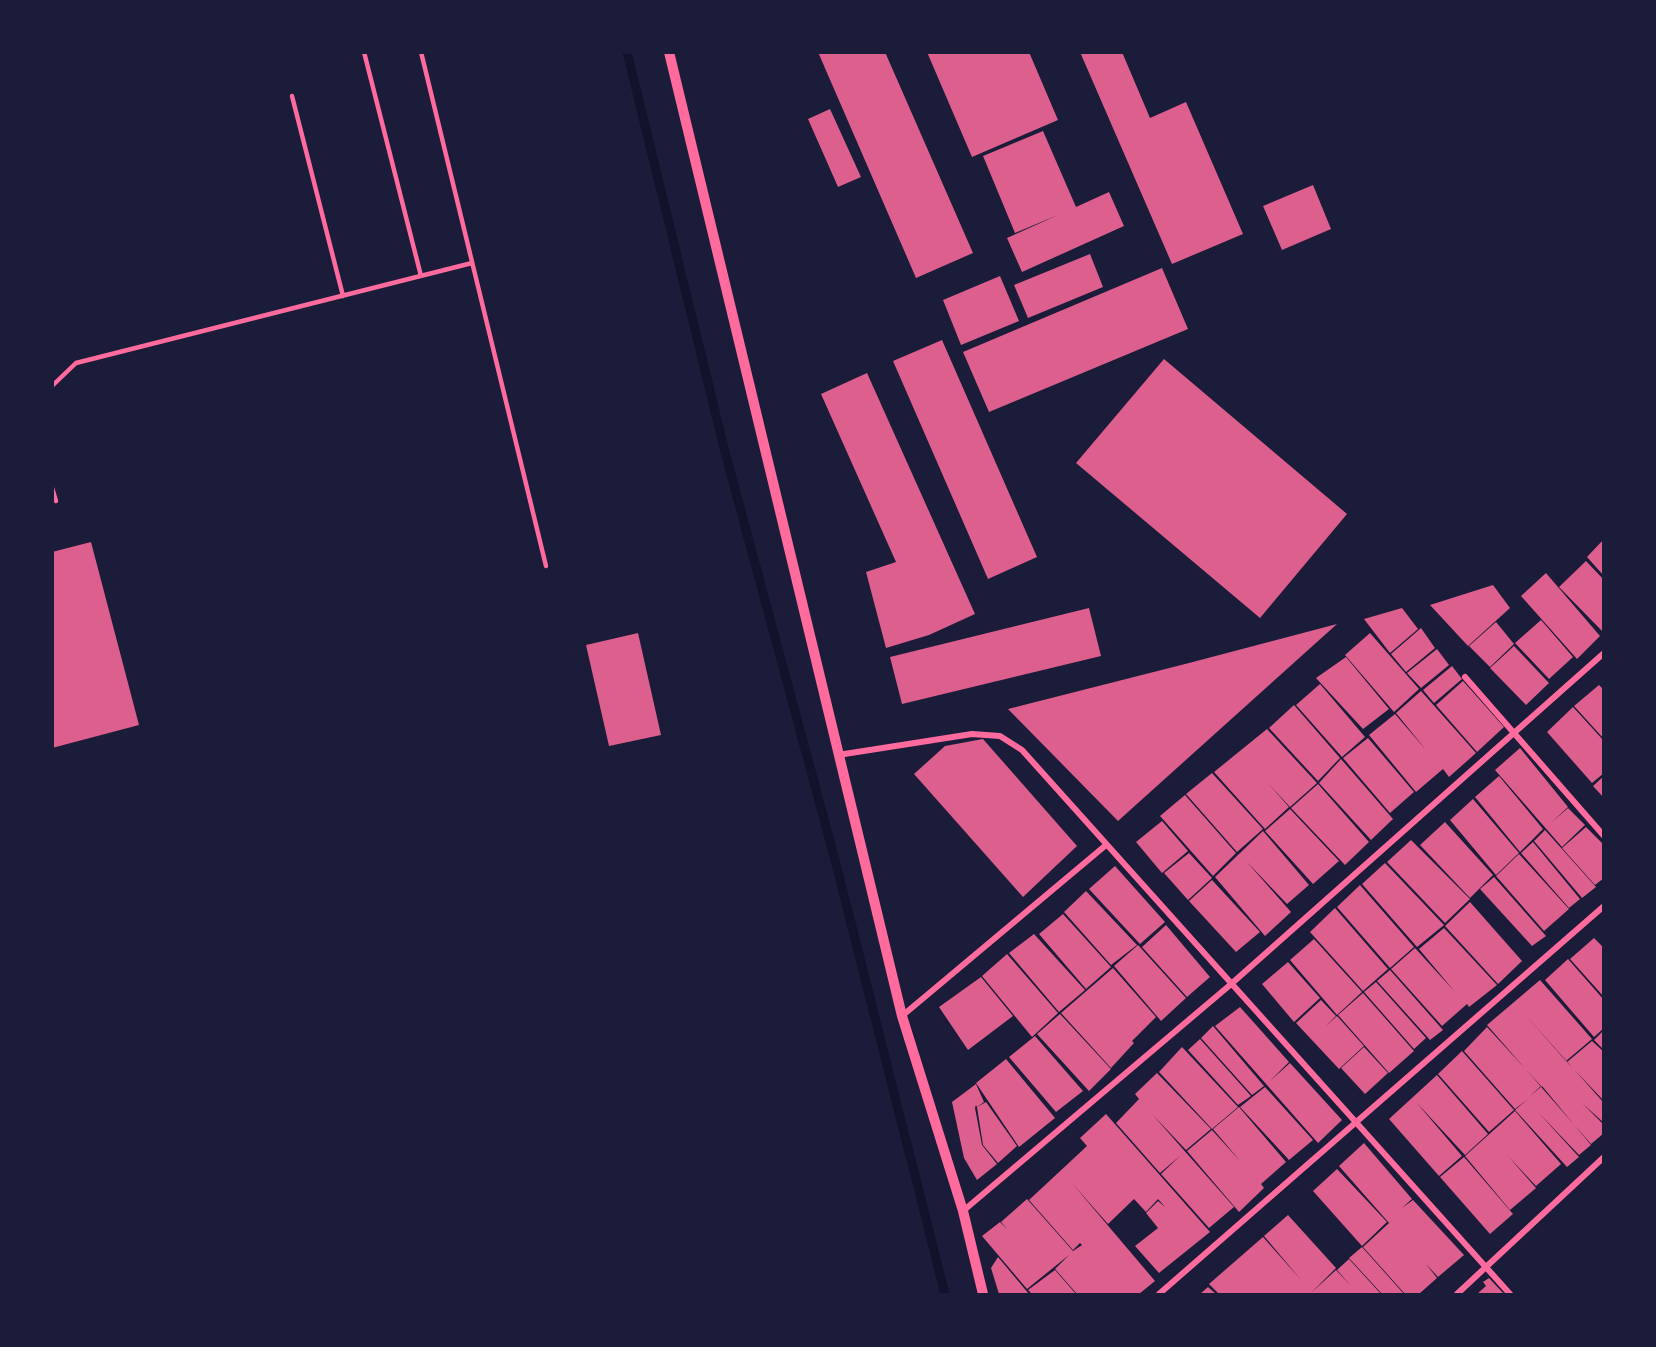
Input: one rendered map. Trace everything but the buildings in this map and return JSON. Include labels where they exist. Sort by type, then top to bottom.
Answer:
[{"type":"street","points":[[669,52],[837,755],[902,1016],[963,1211],[983,1294]]},
{"type":"street","points":[[963,1211],[1230,985],[1513,731],[1604,653]]},
{"type":"street","points":[[1465,677],[1604,836]]},
{"type":"street","points":[[837,755],[972,734],[1000,736],[1022,750],[1230,985],[1510,1294]]},
{"type":"street","points":[[902,1016],[1106,845]]},
{"type":"street","points":[[1159,1294],[1604,906]]},
{"type":"street","points":[[1457,1294],[1604,1158]]},
{"type":"lane","points":[[364,52],[421,276]]},
{"type":"lane","points":[[421,52],[546,566]]},
{"type":"lane","points":[[292,96],[343,296]]},
{"type":"lane","points":[[52,386],[76,363],[472,263]]},
{"type":"lane","points":[[52,488],[56,501]]},
{"type":"waterway","points":[[627,52],[725,452],[835,860],[945,1294]]}]
